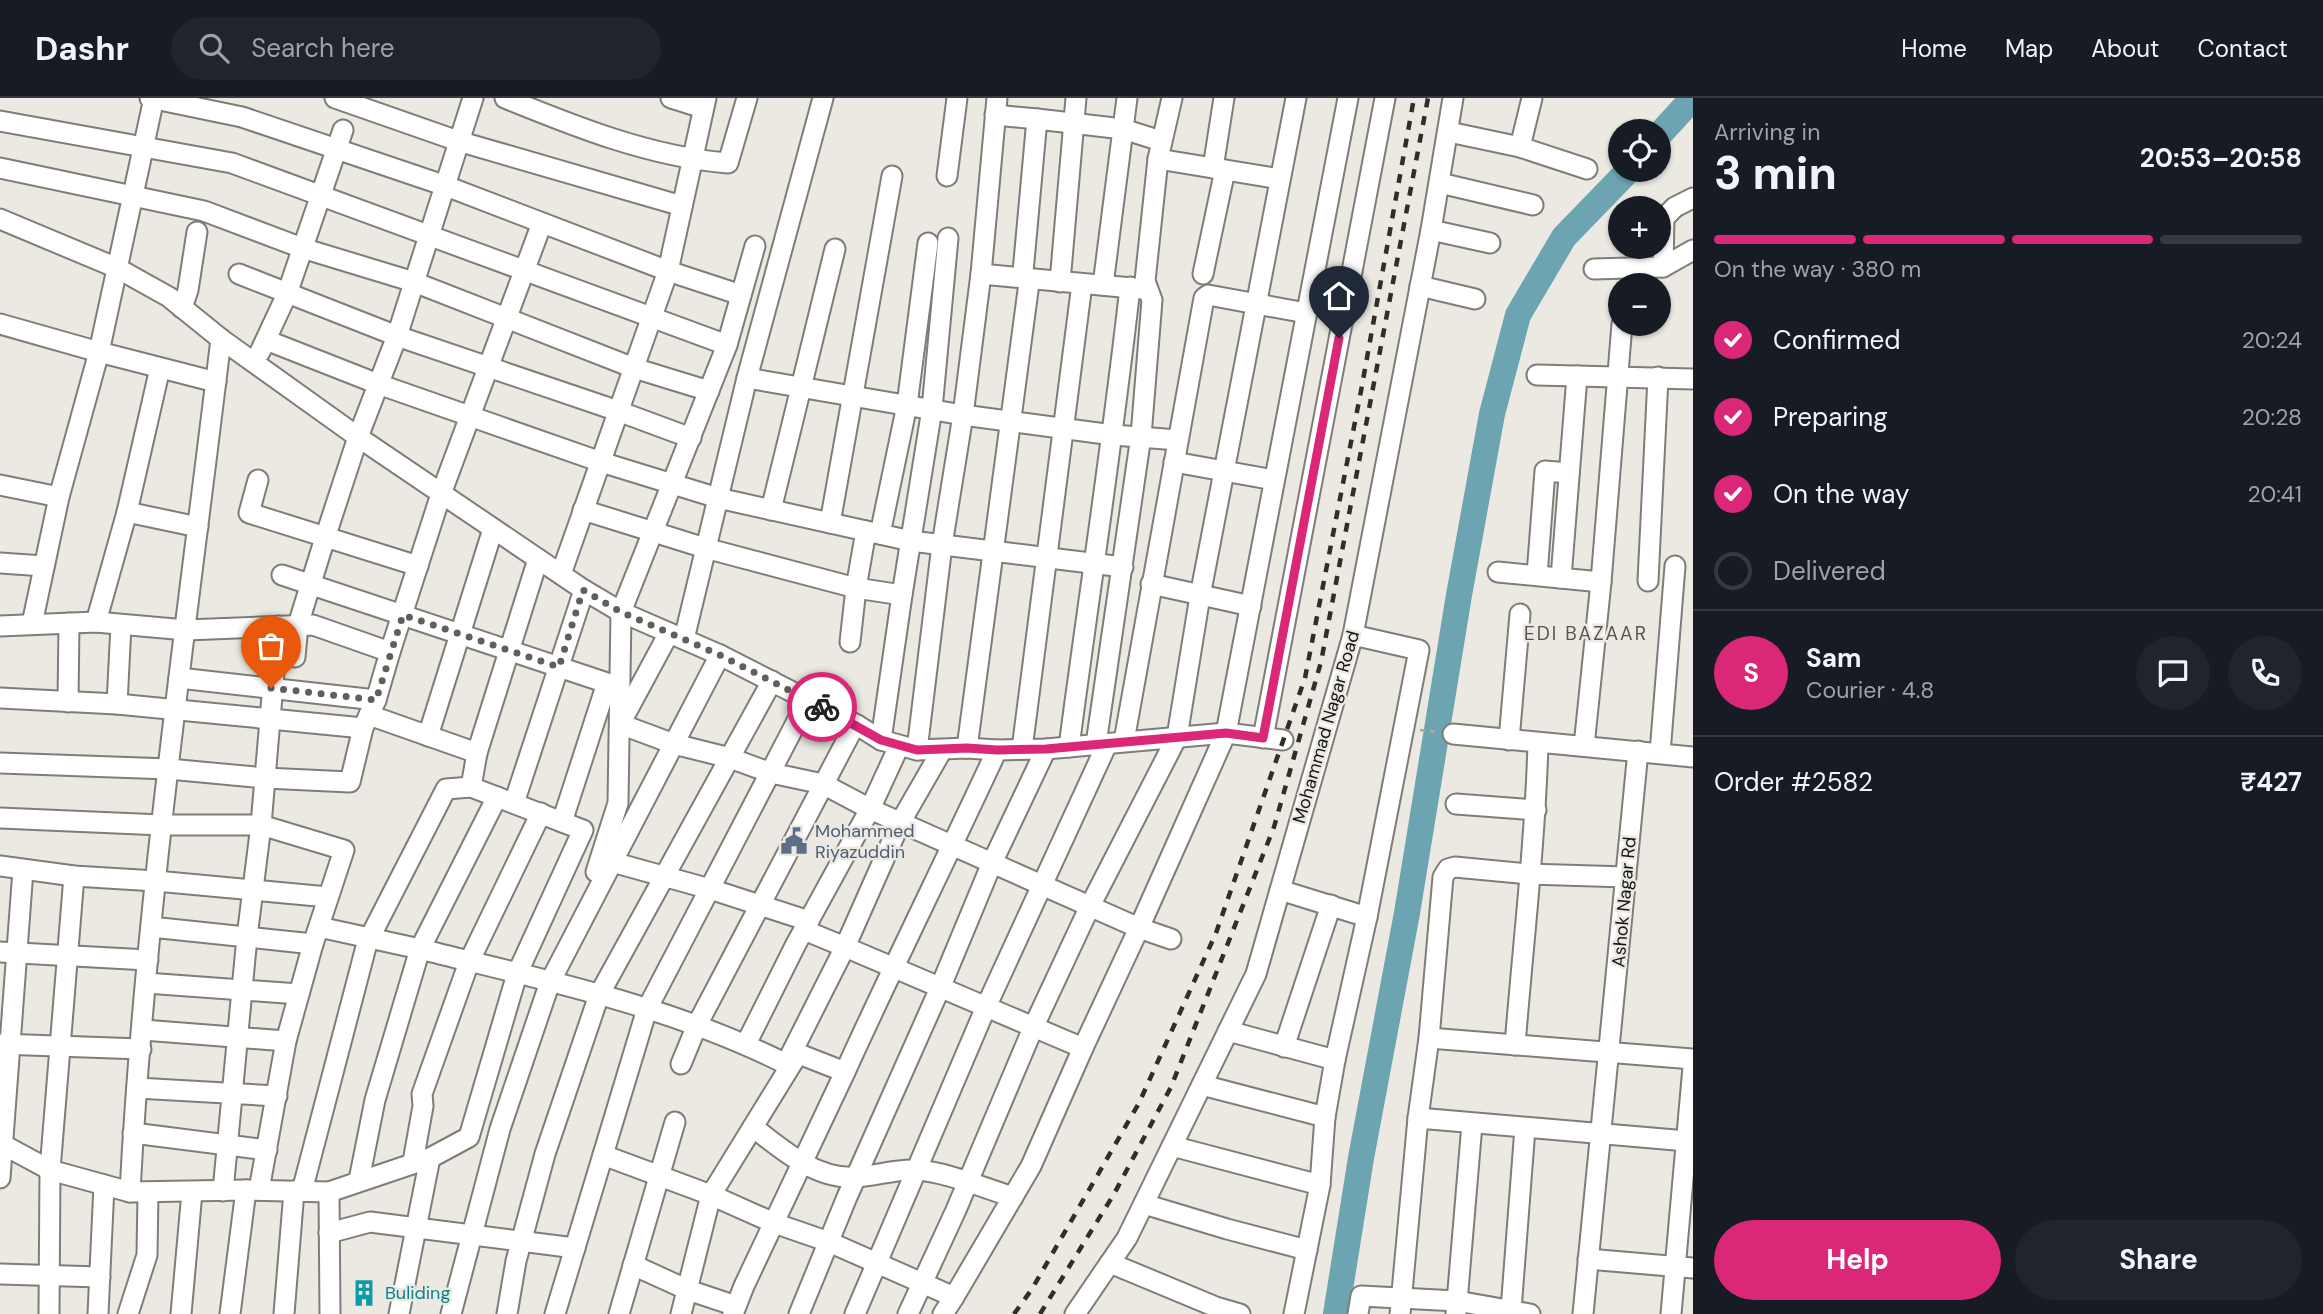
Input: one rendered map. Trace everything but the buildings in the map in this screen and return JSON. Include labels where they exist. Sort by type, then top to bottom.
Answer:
[{"type":"street","points":[[32,624],[59,497],[99,352],[153,98],[340,139],[446,186],[668,271],[741,295]]},
{"type":"street","points":[[335,98],[458,141],[682,206]]},
{"type":"street","points":[[295,657],[299,625],[325,538],[358,437],[397,336],[473,98]]},
{"type":"street","points":[[505,98],[582,130],[693,161],[728,163],[747,98]]},
{"type":"street","points":[[561,574],[668,271],[704,103],[671,98]]},
{"type":"street","points":[[620,724],[677,636],[705,548],[747,378],[823,98]]},
{"type":"street","points":[[947,176],[957,98]]},
{"type":"street","points":[[1060,282],[1076,98]]},
{"type":"street","points":[[1102,285],[1127,98]]},
{"type":"street","points":[[1069,747],[1113,435],[1139,288],[1145,281],[1159,150],[1172,98]]},
{"type":"street","points":[[1203,274],[1219,169],[1224,98]]},
{"type":"street","points":[[908,1314],[1033,1028],[1090,906],[1177,737],[1200,596],[1296,98]]},
{"type":"street","points":[[943,1314],[1031,1166],[1226,733],[1348,98]]},
{"type":"street","points":[[1263,738],[1385,98]]},
{"type":"street","name":"Mohammad Nagar Road","points":[[1075,1314],[1127,1238],[1256,974],[1353,635],[1454,98]]},
{"type":"street","points":[[1520,147],[1532,98]]},
{"type":"street","points":[[746,1044],[870,809],[899,745],[942,545],[963,415],[981,274],[996,106],[1037,119],[1123,129],[1159,150],[1219,169],[1280,179]]},
{"type":"street","points":[[967,748],[1029,283],[1023,272],[1037,119]]},
{"type":"street","points":[[0,121],[232,163],[727,345]]},
{"type":"street","points":[[1449,132],[1520,147],[1587,169]]},
{"type":"street","points":[[255,362],[288,294],[340,139]]},
{"type":"street","points":[[0,168],[204,211],[302,248],[414,282],[634,368],[709,391]]},
{"type":"street","points":[[830,523],[892,176]]},
{"type":"street","points":[[1440,183],[1534,205]]},
{"type":"street","points":[[1663,267],[1664,218],[1675,207],[1693,198]]},
{"type":"street","points":[[0,219],[117,268],[169,297],[221,339],[358,437],[583,590],[621,612],[720,655],[899,745],[942,750],[1046,749],[1226,733],[1283,740]]},
{"type":"street","points":[[0,763],[169,769],[350,782],[369,714],[442,494],[542,223]]},
{"type":"street","points":[[1431,230],[1490,243]]},
{"type":"street","points":[[182,308],[188,290],[197,232]]},
{"type":"street","points":[[899,745],[902,595],[932,409],[948,238]]},
{"type":"street","points":[[850,642],[856,589],[907,405],[928,243]]},
{"type":"street","points":[[604,867],[618,803],[621,612],[727,345],[755,246]]},
{"type":"street","points":[[771,510],[835,249]]},
{"type":"street","points":[[1640,273],[1663,267],[1693,250]]},
{"type":"street","points":[[1594,269],[1609,273]]},
{"type":"street","points":[[239,274],[397,336],[691,438]]},
{"type":"street","points":[[981,274],[1139,288],[1152,300],[1141,436],[1123,567],[1109,743]]},
{"type":"street","points":[[1022,749],[1082,284]]},
{"type":"street","points":[[1420,286],[1475,299]]},
{"type":"street","points":[[855,1314],[986,1007],[1109,743],[1151,584],[1205,296],[1255,302],[1306,313]]},
{"type":"street","points":[[0,324],[216,382]]},
{"type":"street","points":[[1584,746],[1621,336]]},
{"type":"street","points":[[128,1314],[147,1255],[133,1133],[151,927],[221,339]]},
{"type":"street","points":[[266,340],[470,416],[718,498],[911,541],[1123,567]]},
{"type":"street","points":[[96,622],[127,512],[160,368]]},
{"type":"street","points":[[1536,375],[1693,379]]},
{"type":"street","points":[[1560,578],[1577,376]]},
{"type":"street","points":[[1648,581],[1658,377]]},
{"type":"street","points":[[747,378],[963,415],[1113,435],[1178,440]]},
{"type":"street","points":[[1174,462],[1274,480]]},
{"type":"street","points":[[1536,575],[1545,471],[1569,473]]},
{"type":"street","points":[[258,480],[249,513],[418,565]]},
{"type":"street","points":[[0,485],[59,497]]},
{"type":"street","points":[[583,510],[705,548],[856,589],[902,595]]},
{"type":"street","points":[[127,512],[198,527]]},
{"type":"street","points":[[428,736],[493,529]]},
{"type":"street","points":[[471,787],[477,752],[538,559]]},
{"type":"street","points":[[0,563],[44,566]]},
{"type":"street","points":[[1660,753],[1675,566]]},
{"type":"street","points":[[1498,572],[1601,582]]},
{"type":"street","points":[[282,575],[607,683],[562,822]]},
{"type":"street","points":[[1151,584],[1251,606]]},
{"type":"street","points":[[359,1180],[375,1100],[420,949],[505,800],[559,667],[583,590]]},
{"type":"street","points":[[1509,740],[1520,614]]},
{"type":"street","points":[[0,626],[96,622],[186,630],[313,625],[390,652]]},
{"type":"street","points":[[68,702],[69,623]]},
{"type":"street","points":[[117,704],[121,625]]},
{"type":"street","points":[[223,1191],[247,937],[261,825],[278,626]]},
{"type":"street","points":[[1294,1314],[1320,1185],[1325,1117],[1335,1060],[1412,728],[1419,650],[1353,635]]},
{"type":"street","points":[[451,1314],[500,1129],[550,982],[604,867],[674,744],[720,655]]},
{"type":"street","points":[[179,678],[271,688],[369,714],[477,752]]},
{"type":"street","points":[[507,1314],[522,1241],[545,1154],[599,995],[772,681]]},
{"type":"street","points":[[0,698],[117,704],[269,719],[369,714]]},
{"type":"street","points":[[555,1314],[648,1009],[808,700]]},
{"type":"street","points":[[620,724],[674,744],[730,758],[771,773],[823,785],[900,823],[1139,928],[1171,939]]},
{"type":"street","points":[[681,1064],[697,1025],[857,725]]},
{"type":"street","points":[[1453,734],[1693,757]]},
{"type":"street","points":[[1515,1045],[1528,874],[1536,810],[1538,744]]},
{"type":"street","points":[[799,1314],[992,863],[1046,749]]},
{"type":"street","points":[[681,1314],[711,1195],[792,1059],[900,823],[942,750]]},
{"type":"street","points":[[633,1265],[734,1310],[892,967],[953,846],[997,750]]},
{"type":"street","name":"Ashok Nagar Rd","points":[[1583,1314],[1638,751]]},
{"type":"street","points":[[284,1314],[298,1191],[370,938],[446,789],[471,787],[583,830],[517,974],[468,1137]]},
{"type":"street","points":[[1456,804],[1536,810]]},
{"type":"street","points":[[399,1314],[416,1227],[422,1160],[422,1094],[469,962],[541,813]]},
{"type":"street","points":[[0,818],[162,825],[261,825],[344,850],[286,1041],[267,1150],[253,1190],[230,1314]]},
{"type":"street","points":[[0,866],[74,876],[328,897]]},
{"type":"street","points":[[604,867],[664,876],[760,904],[845,947],[1083,1048]]},
{"type":"street","points":[[1401,1306],[1445,872],[1455,867],[1528,874],[1626,877]]},
{"type":"street","points":[[0,1178],[8,953],[23,870]]},
{"type":"street","points":[[49,1314],[50,1170],[74,876]]},
{"type":"street","points":[[1280,890],[1367,917]]},
{"type":"street","points":[[1284,1047],[1331,905]]},
{"type":"street","points":[[151,927],[247,937],[316,935],[370,938],[599,995],[697,1025],[792,1059],[845,1072]]},
{"type":"street","points":[[8,953],[148,960]]},
{"type":"street","points":[[146,983],[299,995]]},
{"type":"street","points":[[1228,1031],[1335,1060]]},
{"type":"street","points":[[5,1044],[60,1046],[142,1039],[238,1037],[286,1041]]},
{"type":"street","points":[[1429,1038],[1693,1059]]},
{"type":"street","points":[[1671,1314],[1684,1267],[1693,1067]]},
{"type":"street","points":[[1202,1084],[1325,1117]]},
{"type":"street","points":[[137,1087],[277,1097]]},
{"type":"street","points":[[1419,1118],[1602,1134],[1689,1151]]},
{"type":"street","points":[[619,1314],[675,1122]]},
{"type":"street","points":[[1457,1307],[1472,1124]]},
{"type":"street","points":[[753,1127],[785,1153],[834,1177],[916,1170],[951,1176],[1013,1197]]},
{"type":"street","points":[[1358,1314],[1362,1296],[1401,1306],[1521,1312],[1525,1128]]},
{"type":"street","points":[[1,1143],[50,1170],[139,1192],[329,1192],[422,1160],[468,1137],[500,1129]]},
{"type":"street","points":[[133,1133],[267,1150]]},
{"type":"street","points":[[1172,1146],[1320,1185]]},
{"type":"street","points":[[603,1155],[829,1242],[954,1297]]},
{"type":"street","points":[[98,1314],[104,1185]]},
{"type":"street","points":[[181,1314],[192,1192]]},
{"type":"street","points":[[329,1192],[330,1314],[335,1314]]},
{"type":"street","points":[[1143,1204],[1307,1250]]},
{"type":"street","points":[[329,1233],[370,1222],[575,1248]]},
{"type":"street","points":[[1588,1259],[1684,1267]]},
{"type":"street","points":[[1110,1263],[1216,1307],[1240,1314]]},
{"type":"street","points":[[0,1274],[100,1277]]},
{"type":"waterway","points":[[1671,122],[1693,98]]},
{"type":"waterway","points":[[1336,1314],[1492,414],[1518,315],[1564,237],[1617,182]]},
{"type":"railway","points":[[1014,1314],[1032,1289],[1139,1103],[1216,933],[1305,678],[1414,98]]},
{"type":"railway","points":[[1040,1314],[1114,1194],[1171,1087],[1274,827],[1321,662],[1428,98]]},
{"type":"way so far","points":[[271,688],[376,700],[403,615],[559,667],[583,590],[621,612],[720,655],[822,707]]},
{"type":"place","name":"Mohammed Riyazuddin","points":[[794,841]]},
{"type":"place","name":"Buliding","points":[[364,1293]]},
{"type":"district","name":"EDI BAZAAR","points":[[1586,633]]},
{"type":"route","points":[[822,707],[881,740],[917,750],[1046,749],[1226,733],[1263,738],[1339,338]]}]
